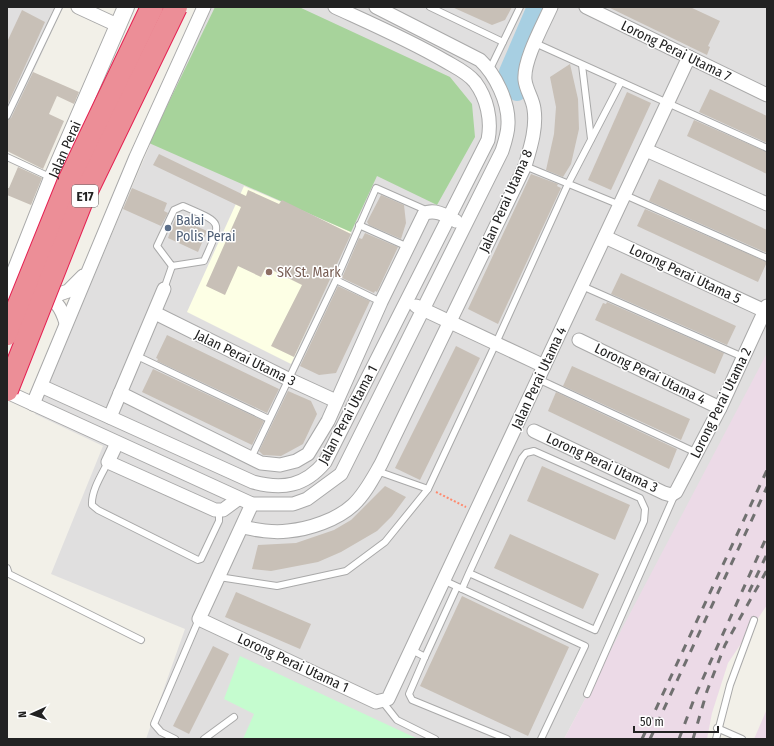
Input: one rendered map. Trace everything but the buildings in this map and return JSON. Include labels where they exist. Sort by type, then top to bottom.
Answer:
[{"type":"highway","name":"E17","points":[[7,334],[68,183],[152,7]]},
{"type":"highway","name":"E17","points":[[7,391],[81,203],[176,7]]},
{"type":"street","points":[[78,7],[117,25]]},
{"type":"street","name":"Jalan Perai","points":[[7,292],[52,178],[126,7]]},
{"type":"street","points":[[33,404],[136,157],[204,7]]},
{"type":"street","name":"Jalan Perai Utama 1","points":[[41,386],[253,482],[266,486],[292,485],[304,481],[316,473],[324,462],[407,301],[488,140],[491,126],[488,110],[480,90],[467,74],[414,42],[335,7]]},
{"type":"street","name":"Jalan Perai Utama 1","points":[[7,391],[238,499],[252,504],[292,504],[307,499],[341,474],[502,151],[507,135],[507,111],[497,80],[490,69],[480,60],[376,7]]},
{"type":"street","name":"Jalan Perai Utama 8","points":[[451,323],[525,166],[534,131],[534,109],[525,80],[526,70],[535,43],[550,7]]},
{"type":"street","name":"Lorong Perai Utama 7","points":[[586,7],[767,95]]},
{"type":"street","name":"Jalan Perai Utama 4","points":[[385,700],[412,650],[445,581],[689,57]]},
{"type":"street","points":[[646,150],[767,204]]},
{"type":"street","points":[[428,211],[434,211],[465,225]]},
{"type":"street","name":"Jalan Perai Utama 1","points":[[120,393],[261,463],[280,465],[296,461],[308,454],[328,421],[381,302],[424,214],[428,211]]},
{"type":"street","name":"Lorong Perai Utama 5","points":[[605,238],[766,309]]},
{"type":"street","points":[[51,297],[68,291],[87,272]]},
{"type":"street","points":[[7,292],[29,288],[51,297],[63,314],[66,323]]},
{"type":"street","points":[[110,417],[164,289]]},
{"type":"street","points":[[407,301],[423,310],[544,366]]},
{"type":"street","name":"Lorong Perai Utama 2","points":[[673,494],[697,453],[720,408],[766,309]]},
{"type":"street","name":"Jalan Perai Utama 3","points":[[155,313],[288,380],[336,401]]},
{"type":"street","points":[[242,527],[266,531],[288,531],[316,524],[339,515],[353,505],[366,489],[377,470],[451,323]]},
{"type":"street","name":"Lorong Perai Utama 4","points":[[579,340],[720,408]]},
{"type":"street","name":"Lorong Perai Utama 3","points":[[534,431],[673,494]]},
{"type":"street","points":[[117,443],[108,462],[219,511],[238,499]]},
{"type":"street","points":[[199,619],[252,504]]},
{"type":"street","name":"Lorong Perai Utama 1","points":[[199,619],[376,702],[385,700]]},
{"type":"lane","points":[[7,116],[59,7]]},
{"type":"lane","points":[[430,7],[503,42]]},
{"type":"lane","points":[[490,69],[520,7]]},
{"type":"lane","points":[[535,43],[767,148]]},
{"type":"lane","points":[[582,65],[591,139]]},
{"type":"lane","points":[[219,576],[277,586],[346,571],[385,542],[428,488],[568,184],[621,82]]},
{"type":"lane","points":[[7,157],[52,178]]},
{"type":"lane","points":[[525,166],[568,184],[622,200],[767,258]]},
{"type":"lane","points":[[251,458],[336,280],[376,188],[428,211]]},
{"type":"lane","points":[[183,206],[212,219],[216,224],[217,232],[204,261],[172,266],[157,246],[174,210],[183,206]]},
{"type":"lane","points":[[359,225],[408,247]]},
{"type":"lane","points":[[164,289],[172,266]]},
{"type":"lane","points":[[336,280],[381,302]]},
{"type":"lane","points":[[582,286],[744,358]]},
{"type":"lane","points":[[135,355],[269,419]]},
{"type":"lane","points":[[538,379],[697,453]]},
{"type":"lane","points":[[469,573],[595,630],[644,521],[645,509],[640,498],[534,451],[526,453],[522,458],[469,573],[459,588],[425,656],[409,694],[412,700],[507,739]]},
{"type":"lane","points":[[108,462],[98,481],[92,500],[92,505],[98,510],[198,560],[201,559],[219,521],[219,511]]},
{"type":"lane","points":[[377,470],[428,488]]},
{"type":"lane","points":[[587,694],[673,494]]},
{"type":"lane","points":[[7,568],[8,574],[141,640]]},
{"type":"lane","points":[[445,581],[585,646],[541,739]]},
{"type":"lane","points":[[175,739],[161,732],[154,724],[199,619]]},
{"type":"lane","points":[[716,739],[717,728],[730,685],[754,620]]},
{"type":"lane","points":[[412,650],[425,656]]},
{"type":"lane","points":[[385,700],[397,720],[435,739]]},
{"type":"lane","points":[[204,739],[234,717]]},
{"type":"lane","points":[[717,728],[742,739]]},
{"type":"path","points":[[428,488],[476,512]]},
{"type":"shaded area","points":[[7,7],[63,7],[7,129]]},
{"type":"shaded area","points":[[209,7],[767,7],[767,357],[564,739],[146,739],[185,629],[51,574],[103,446],[35,414]]},
{"type":"shaded area","name":"SK St. Mark","points":[[244,186],[351,232],[291,364],[187,312]]},
{"type":"shaded area","points":[[767,353],[767,605],[728,663],[712,713],[707,739],[564,739]]},
{"type":"shaded area","points":[[767,709],[767,739],[754,739]]},
{"type":"green space","points":[[215,7],[299,7],[450,77],[472,104],[475,137],[437,205],[377,176],[351,232],[149,143]]},
{"type":"green space","points":[[240,656],[418,739],[243,739],[254,714],[224,699]]},
{"type":"waterway","points":[[517,91],[509,72],[537,7]]},
{"type":"railway","points":[[642,739],[767,470]]},
{"type":"railway","points":[[650,739],[767,487]]},
{"type":"railway","points":[[679,739],[696,694],[767,536]]},
{"type":"railway","points":[[749,592],[767,554]]},
{"type":"railway","points":[[693,739],[707,691],[725,645],[767,570]]},
{"type":"place","name":"Balai Polis Perai","points":[[168,228]]},
{"type":"place","name":"SK St. Mark","points":[[269,272]]}]
